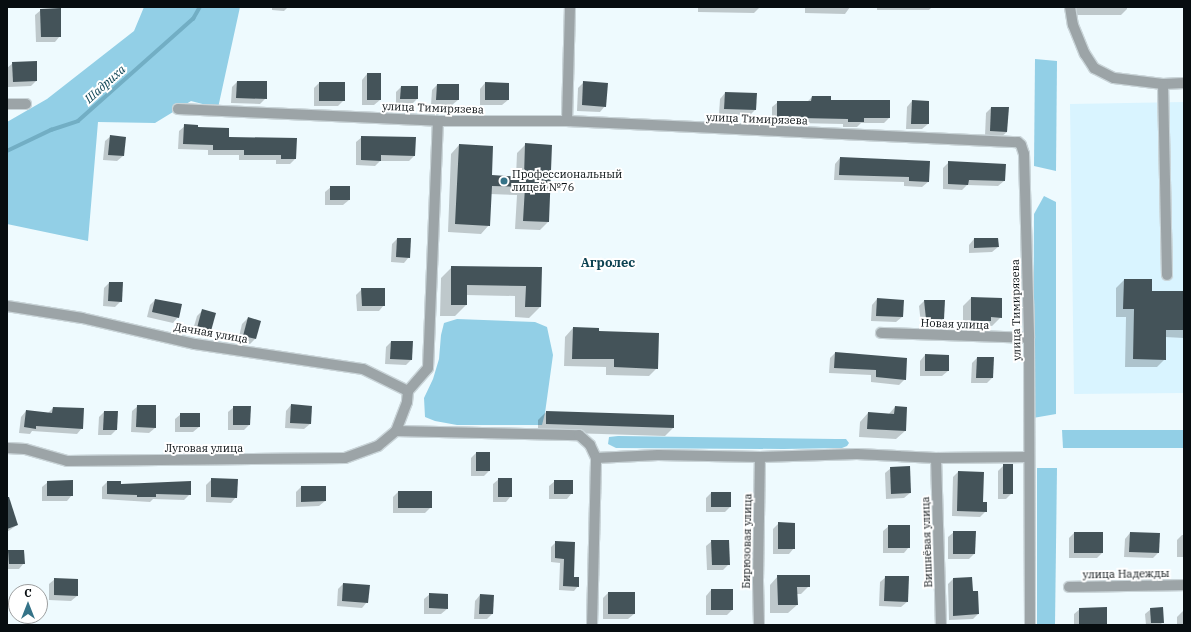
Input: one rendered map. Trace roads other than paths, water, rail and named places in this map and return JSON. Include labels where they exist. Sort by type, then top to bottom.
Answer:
[{"type":"street","points":[[567,121],[570,7]]},
{"type":"street","points":[[1070,7],[1073,25],[1085,54],[1094,68],[1114,78],[1163,84],[1184,83]]},
{"type":"street","points":[[1163,84],[1167,275]]},
{"type":"street","points":[[7,104],[26,104]]},
{"type":"street","name":"улица Тимирязева","points":[[178,109],[438,121],[567,121],[1018,142],[1021,145],[1024,154],[1029,338],[1030,625]]},
{"type":"street","points":[[438,121],[428,368],[408,391],[406,402],[396,431],[579,435],[590,445],[596,458],[592,625]]},
{"type":"street","name":"Дачная улица","points":[[7,306],[82,318],[195,344],[363,369],[408,391]]},
{"type":"street","name":"Новая улица","points":[[880,333],[1029,338]]},
{"type":"street","name":"Луговая улица","points":[[7,448],[25,449],[67,460],[345,458],[378,446],[396,431]]},
{"type":"street","points":[[596,458],[658,455],[760,457],[857,454],[936,458],[1029,457]]},
{"type":"street","name":"Бирюзовая улица","points":[[759,625],[758,581],[760,457]]},
{"type":"street","name":"Вишнёвая улица","points":[[936,458],[941,625]]},
{"type":"street","name":"улица Надежды","points":[[1069,587],[1184,585]]},
{"type":"waterway","name":"Шадриха","points":[[7,151],[51,130],[78,121],[193,19],[200,7]]},
{"type":"place","name":"Профессиональный лицей №76","points":[[504,181]]},
{"type":"district","name":"Агролес","points":[[608,263]]}]
